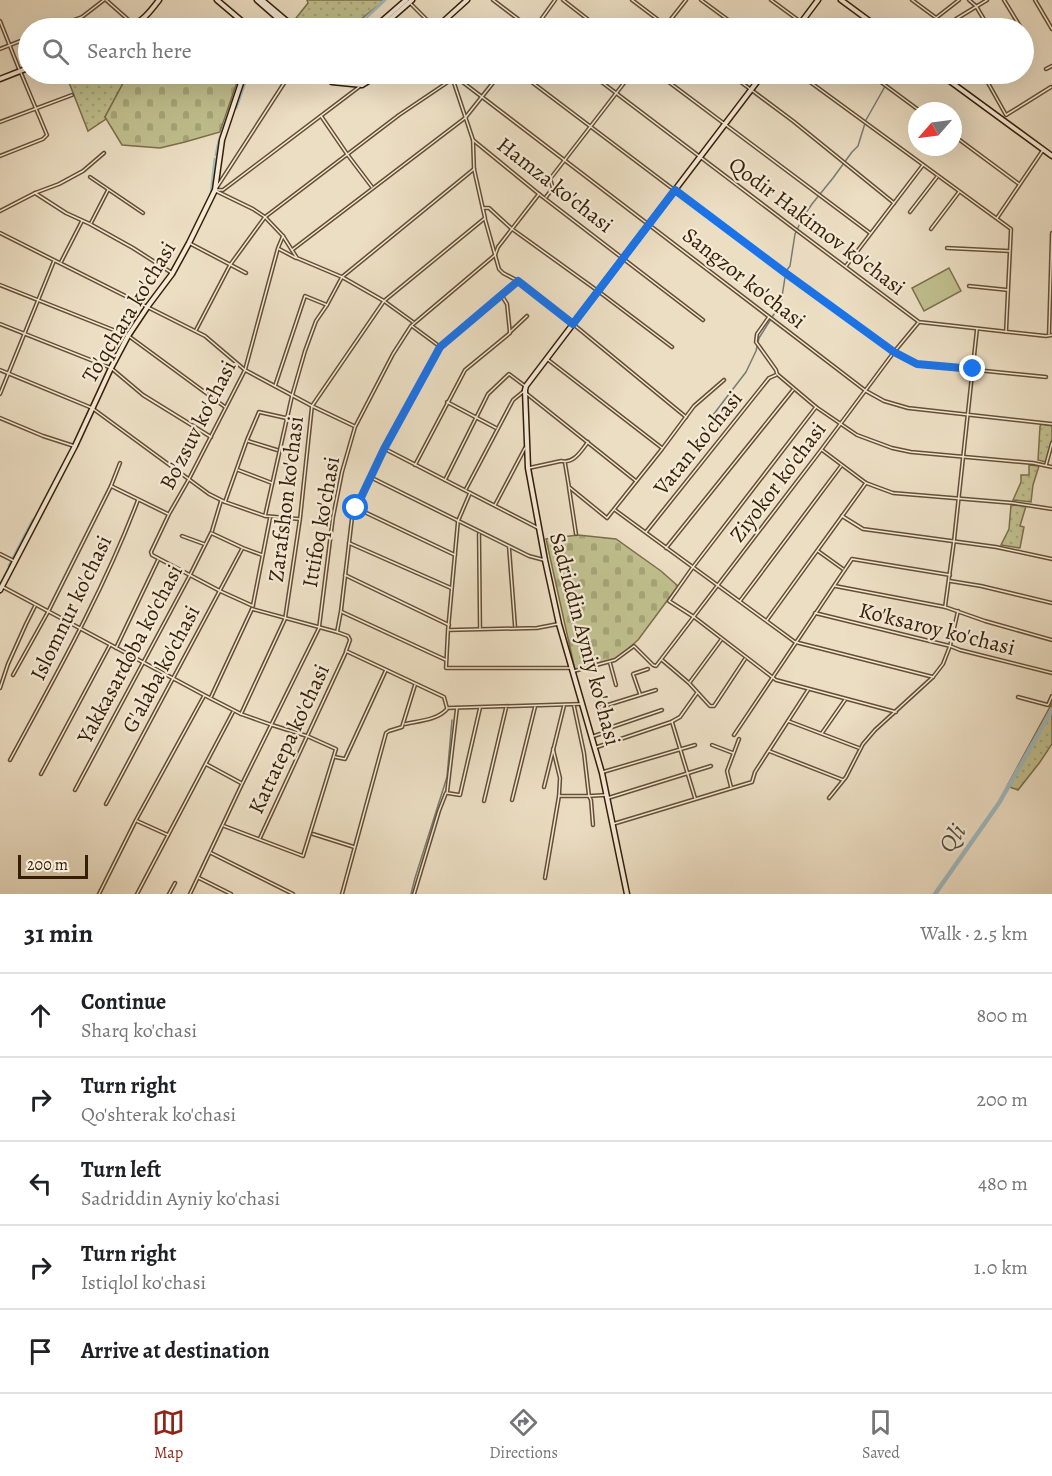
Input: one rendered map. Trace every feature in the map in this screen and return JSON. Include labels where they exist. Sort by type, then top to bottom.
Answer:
[{"type":"street","points":[[79,18],[105,0],[125,18]]},
{"type":"street","points":[[145,18],[159,0]]},
{"type":"street","points":[[217,0],[238,18]]},
{"type":"street","points":[[257,0],[279,18]]},
{"type":"street","points":[[262,0],[281,18]]},
{"type":"street","points":[[447,18],[467,0]]},
{"type":"street","points":[[494,0],[517,18]]},
{"type":"street","points":[[542,18],[555,0]]},
{"type":"street","points":[[563,0],[587,18]]},
{"type":"street","points":[[632,0],[654,18]]},
{"type":"street","points":[[673,18],[686,0]]},
{"type":"street","points":[[701,0],[725,18]]},
{"type":"street","points":[[771,0],[796,18]]},
{"type":"street","points":[[804,18],[818,0]]},
{"type":"street","points":[[841,0],[865,18]]},
{"type":"street","points":[[912,0],[936,18],[959,0]]},
{"type":"street","points":[[969,0],[976,6],[983,18]]},
{"type":"street","points":[[958,18],[987,0]]},
{"type":"street","points":[[1004,0],[1015,18]]},
{"type":"street","points":[[1035,0],[1052,29]]},
{"type":"street","points":[[409,1],[429,18]]},
{"type":"street","points":[[387,18],[409,1]]},
{"type":"street","points":[[391,18],[409,1]]},
{"type":"street","points":[[0,21],[18,66]]},
{"type":"street","points":[[0,49],[18,42]]},
{"type":"street","points":[[1046,69],[1052,66]]},
{"type":"street","points":[[0,79],[18,72]]},
{"type":"street","points":[[0,156],[44,139],[47,135],[25,84]]},
{"type":"street","name":"To'qchara ko'chasi","points":[[1,588],[75,446],[128,336],[172,274],[215,190],[222,140],[241,84]]},
{"type":"street","points":[[215,190],[284,84]]},
{"type":"street","points":[[352,84],[362,85]]},
{"type":"street","points":[[195,331],[230,265],[265,217],[399,115],[447,84]]},
{"type":"street","points":[[454,84],[473,140],[474,169],[499,269],[573,324],[686,417]]},
{"type":"street","name":"Sangzor ko'chasi","points":[[464,84],[866,391],[884,401],[908,408],[1052,424]]},
{"type":"street","points":[[292,250],[465,118],[492,84]]},
{"type":"street","points":[[534,84],[775,266],[894,352],[917,364],[1046,377]]},
{"type":"street","name":"Qodir Hakimov ko'chasi","points":[[605,84],[919,322],[1006,333],[1050,335]]},
{"type":"street","points":[[546,198],[553,188],[550,179],[623,84]]},
{"type":"street","points":[[672,84],[870,233]]},
{"type":"street","points":[[744,84],[894,203]]},
{"type":"street","points":[[465,490],[513,400],[525,390],[756,84]]},
{"type":"street","points":[[813,84],[1011,229],[1006,333]]},
{"type":"street","points":[[884,84],[909,102]]},
{"type":"street","points":[[954,84],[1052,156]]},
{"type":"street","points":[[989,84],[1006,115],[1051,87]]},
{"type":"street","points":[[215,190],[223,190],[362,85]]},
{"type":"street","points":[[0,122],[72,95]]},
{"type":"street","points":[[321,116],[373,188]]},
{"type":"street","name":"Hamza ko'chasi","points":[[473,140],[539,194],[624,257],[703,320]]},
{"type":"street","points":[[962,142],[1020,184]]},
{"type":"street","points":[[996,219],[1043,150]]},
{"type":"street","points":[[0,211],[83,171],[104,153]]},
{"type":"street","points":[[845,267],[923,165]]},
{"type":"street","points":[[265,516],[286,419],[304,351],[316,321],[342,277],[474,169]]},
{"type":"street","points":[[910,212],[938,176]]},
{"type":"street","points":[[90,177],[143,213]]},
{"type":"street","points":[[90,224],[109,189]]},
{"type":"street","points":[[215,190],[265,217],[283,236],[297,258]]},
{"type":"street","points":[[931,229],[959,191]]},
{"type":"street","points":[[35,193],[66,213],[133,248],[172,274]]},
{"type":"street","name":"Ittifoq ko'chasi","points":[[190,894],[319,628],[333,516],[342,472],[355,427],[393,354],[411,326],[495,255],[539,194]]},
{"type":"street","points":[[482,208],[489,208],[512,229],[672,347]]},
{"type":"street","name":"Zarafshon ko'chasi","points":[[241,714],[285,619],[300,519],[312,406],[384,301],[485,218]]},
{"type":"street","points":[[60,263],[82,221]]},
{"type":"street","points":[[0,233],[206,336],[244,370],[355,427]]},
{"type":"street","points":[[1050,335],[1052,233]]},
{"type":"street","name":"Bo'zsuv ko'chasi","points":[[159,558],[151,552],[244,370],[283,236]]},
{"type":"street","points":[[189,243],[246,273]]},
{"type":"street","points":[[278,248],[342,277],[384,301],[414,323]]},
{"type":"street","points":[[947,248],[1010,251]]},
{"type":"street","points":[[0,394],[55,260]]},
{"type":"street","points":[[337,632],[352,518],[384,449],[440,347],[518,281]]},
{"type":"street","points":[[0,285],[128,336],[226,407]]},
{"type":"street","points":[[969,286],[1009,290]]},
{"type":"street","points":[[502,295],[507,304],[510,333]]},
{"type":"street","points":[[275,387],[305,296],[327,305]]},
{"type":"street","points":[[415,465],[465,370],[527,316]]},
{"type":"street","points":[[769,316],[757,334],[756,342],[777,374],[816,407],[857,435],[892,448],[911,452],[1033,462],[1052,466]]},
{"type":"street","name":"Ziyokor ko'chasi","points":[[662,660],[919,322]]},
{"type":"street","points":[[0,324],[111,368],[143,395],[211,437]]},
{"type":"street","points":[[411,326],[440,347]]},
{"type":"street","points":[[945,608],[950,581],[977,329]]},
{"type":"street","points":[[547,358],[662,449]]},
{"type":"street","points":[[0,370],[92,408],[209,494],[225,502],[265,516],[300,519]]},
{"type":"street","points":[[445,480],[488,394],[509,374],[525,390],[637,481]]},
{"type":"street","name":"Vatan ko'chasi","points":[[645,533],[769,378],[777,374]]},
{"type":"street","points":[[569,487],[608,518],[694,406],[724,380]]},
{"type":"street","points":[[666,548],[793,389]]},
{"type":"street","name":"Sadriddin Ayniy ko'chasi","points":[[525,390],[528,468],[544,560],[559,624],[596,747],[627,894]]},
{"type":"street","points":[[447,402],[497,428]]},
{"type":"street","points":[[816,407],[669,601],[694,617],[776,680],[896,712]]},
{"type":"street","points":[[225,502],[259,412],[286,419]]},
{"type":"street","points":[[0,418],[43,436],[75,446]]},
{"type":"street","points":[[247,440],[279,451]]},
{"type":"street","points":[[528,468],[561,461],[571,462],[588,442]]},
{"type":"street","points":[[1046,465],[1052,443]]},
{"type":"street","points":[[495,506],[527,444]]},
{"type":"street","points":[[384,449],[539,528]]},
{"type":"street","points":[[821,450],[866,483],[893,492],[1013,503],[1052,509]]},
{"type":"street","points":[[13,675],[48,612],[111,486],[120,463]]},
{"type":"street","points":[[565,463],[576,534]]},
{"type":"street","points":[[740,602],[842,466]]},
{"type":"street","points":[[237,469],[273,483]]},
{"type":"street","points":[[370,477],[508,546],[544,560]]},
{"type":"street","points":[[766,621],[866,483]]},
{"type":"street","points":[[111,486],[169,514]]},
{"type":"street","points":[[470,492],[458,521],[446,668],[572,670],[610,662],[634,646],[652,665],[656,666],[662,660],[689,682],[710,706],[714,706],[746,658]]},
{"type":"street","name":"Islomnur ko'chasi","points":[[10,760],[111,568],[138,500]]},
{"type":"street","name":"Yakkasardoba ko'chasi","points":[[75,790],[190,575],[211,533],[221,500]]},
{"type":"street","points":[[356,508],[455,555]]},
{"type":"street","points":[[615,510],[795,642],[933,676]]},
{"type":"street","points":[[842,516],[863,530],[996,547],[1052,559]]},
{"type":"street","points":[[210,698],[252,608],[270,517]]},
{"type":"street","points":[[479,532],[480,629]]},
{"type":"street","points":[[211,533],[262,555]]},
{"type":"street","points":[[182,536],[205,544]]},
{"type":"street","points":[[349,543],[452,588]]},
{"type":"street","points":[[508,546],[515,628]]},
{"type":"street","name":"G'alaba ko'chasi","points":[[106,804],[243,548]]},
{"type":"street","points":[[818,550],[844,570]]},
{"type":"street","points":[[0,554],[15,562]]},
{"type":"street","points":[[116,648],[159,558],[252,608],[337,632],[349,638],[346,651],[444,697],[447,708]]},
{"type":"street","points":[[734,735],[852,559],[950,575]]},
{"type":"street","points":[[345,575],[449,625]]},
{"type":"street","points":[[950,581],[1052,603]]},
{"type":"street","points":[[834,585],[958,611],[1052,640]]},
{"type":"street","points":[[1,588],[241,714],[307,736],[336,749],[302,856],[223,825]]},
{"type":"street","points":[[0,688],[8,664],[35,605]]},
{"type":"street","points":[[341,611],[447,661]]},
{"type":"street","points":[[829,798],[875,730],[943,664],[950,646],[958,611]]},
{"type":"street","name":"Ko'ksaroy ko'chasi","points":[[815,614],[1052,673]]},
{"type":"street","points":[[448,630],[537,628],[559,624]]},
{"type":"street","points":[[689,682],[721,639]]},
{"type":"street","points":[[41,774],[110,645]]},
{"type":"street","name":"Kattatepa ko'chasi","points":[[259,840],[346,651]]},
{"type":"street","points":[[610,662],[616,686]]},
{"type":"street","points":[[640,695],[633,674],[648,669]]},
{"type":"street","points":[[334,757],[345,759],[386,670]]},
{"type":"street","points":[[342,894],[387,732],[402,728],[415,684]]},
{"type":"street","points":[[613,824],[752,782],[755,772],[808,689]]},
{"type":"street","points":[[605,729],[598,708],[656,690]]},
{"type":"street","points":[[596,747],[671,722],[680,717],[698,693]]},
{"type":"street","points":[[99,894],[136,820],[204,695]]},
{"type":"street","points":[[1018,697],[1048,705],[1052,696]]},
{"type":"street","points":[[821,734],[846,699]]},
{"type":"street","points":[[447,708],[583,704]]},
{"type":"street","points":[[544,787],[564,705]]},
{"type":"street","points":[[573,705],[584,753],[593,825]]},
{"type":"street","points":[[512,800],[535,706]]},
{"type":"street","points":[[447,793],[460,795],[480,707]]},
{"type":"street","points":[[484,801],[506,707]]},
{"type":"street","points":[[403,724],[438,716],[447,708]]},
{"type":"street","points":[[414,894],[439,811],[447,793],[457,708]]},
{"type":"street","points":[[137,894],[234,710]]},
{"type":"street","points":[[593,736],[603,733],[605,729],[662,710]]},
{"type":"street","points":[[788,721],[860,749]]},
{"type":"street","points":[[671,722],[695,798]]},
{"type":"street","points":[[731,788],[727,771],[739,739]]},
{"type":"street","points":[[602,773],[695,745]]},
{"type":"street","points":[[712,745],[734,753]]},
{"type":"street","points":[[545,878],[559,796],[560,778],[553,749]]},
{"type":"street","points":[[768,751],[843,780]]},
{"type":"street","points":[[205,763],[242,784]]},
{"type":"street","points":[[559,796],[607,797],[711,766]]},
{"type":"street","points":[[136,820],[168,835]]},
{"type":"street","points":[[311,833],[355,847]]},
{"type":"street","points":[[211,852],[293,894]]},
{"type":"street","points":[[198,878],[231,894]]},
{"type":"street","points":[[170,894],[175,883]]},
{"type":"green space","points":[[307,0],[385,0],[362,18],[296,18],[308,3]]},
{"type":"green space","points":[[70,84],[123,84],[106,119],[88,131]]},
{"type":"green space","points":[[123,84],[236,84],[220,132],[185,142],[160,148],[122,145],[105,117]]},
{"type":"green space","points":[[949,268],[961,291],[924,311],[912,288]]},
{"type":"green space","points":[[1042,424],[1052,426],[1052,439],[1046,462],[1038,460]]},
{"type":"green space","points":[[1029,465],[1039,466],[1031,502],[1013,500],[1021,482],[1021,475],[1029,475]]},
{"type":"green space","points":[[1011,505],[1026,506],[1020,526],[1024,527],[1020,548],[1001,545],[1009,529]]},
{"type":"green space","points":[[578,535],[616,539],[678,586],[638,640],[615,660],[575,670],[546,539]]},
{"type":"green space","points":[[1052,703],[1052,744],[1018,790],[1007,786]]},
{"type":"waterway","points":[[366,18],[385,0]]},
{"type":"waterway","points":[[234,109],[244,84]]},
{"type":"waterway","points":[[713,415],[746,372],[756,351],[759,338],[781,303],[795,234],[803,217],[858,146],[866,120],[886,84]]},
{"type":"waterway","points":[[220,138],[229,112]]},
{"type":"waterway","points":[[216,155],[219,141]]},
{"type":"waterway","points":[[211,195],[215,159]]},
{"type":"waterway","points":[[9,566],[33,520]]},
{"type":"waterway","name":"Qli","points":[[935,894],[999,803],[1052,710]]},
{"type":"waterway","points":[[411,894],[447,777],[452,720]]},
{"type":"route","points":[[356,508],[384,449],[440,347],[518,281],[573,324],[675,190],[894,352],[917,364],[973,369]]}]
